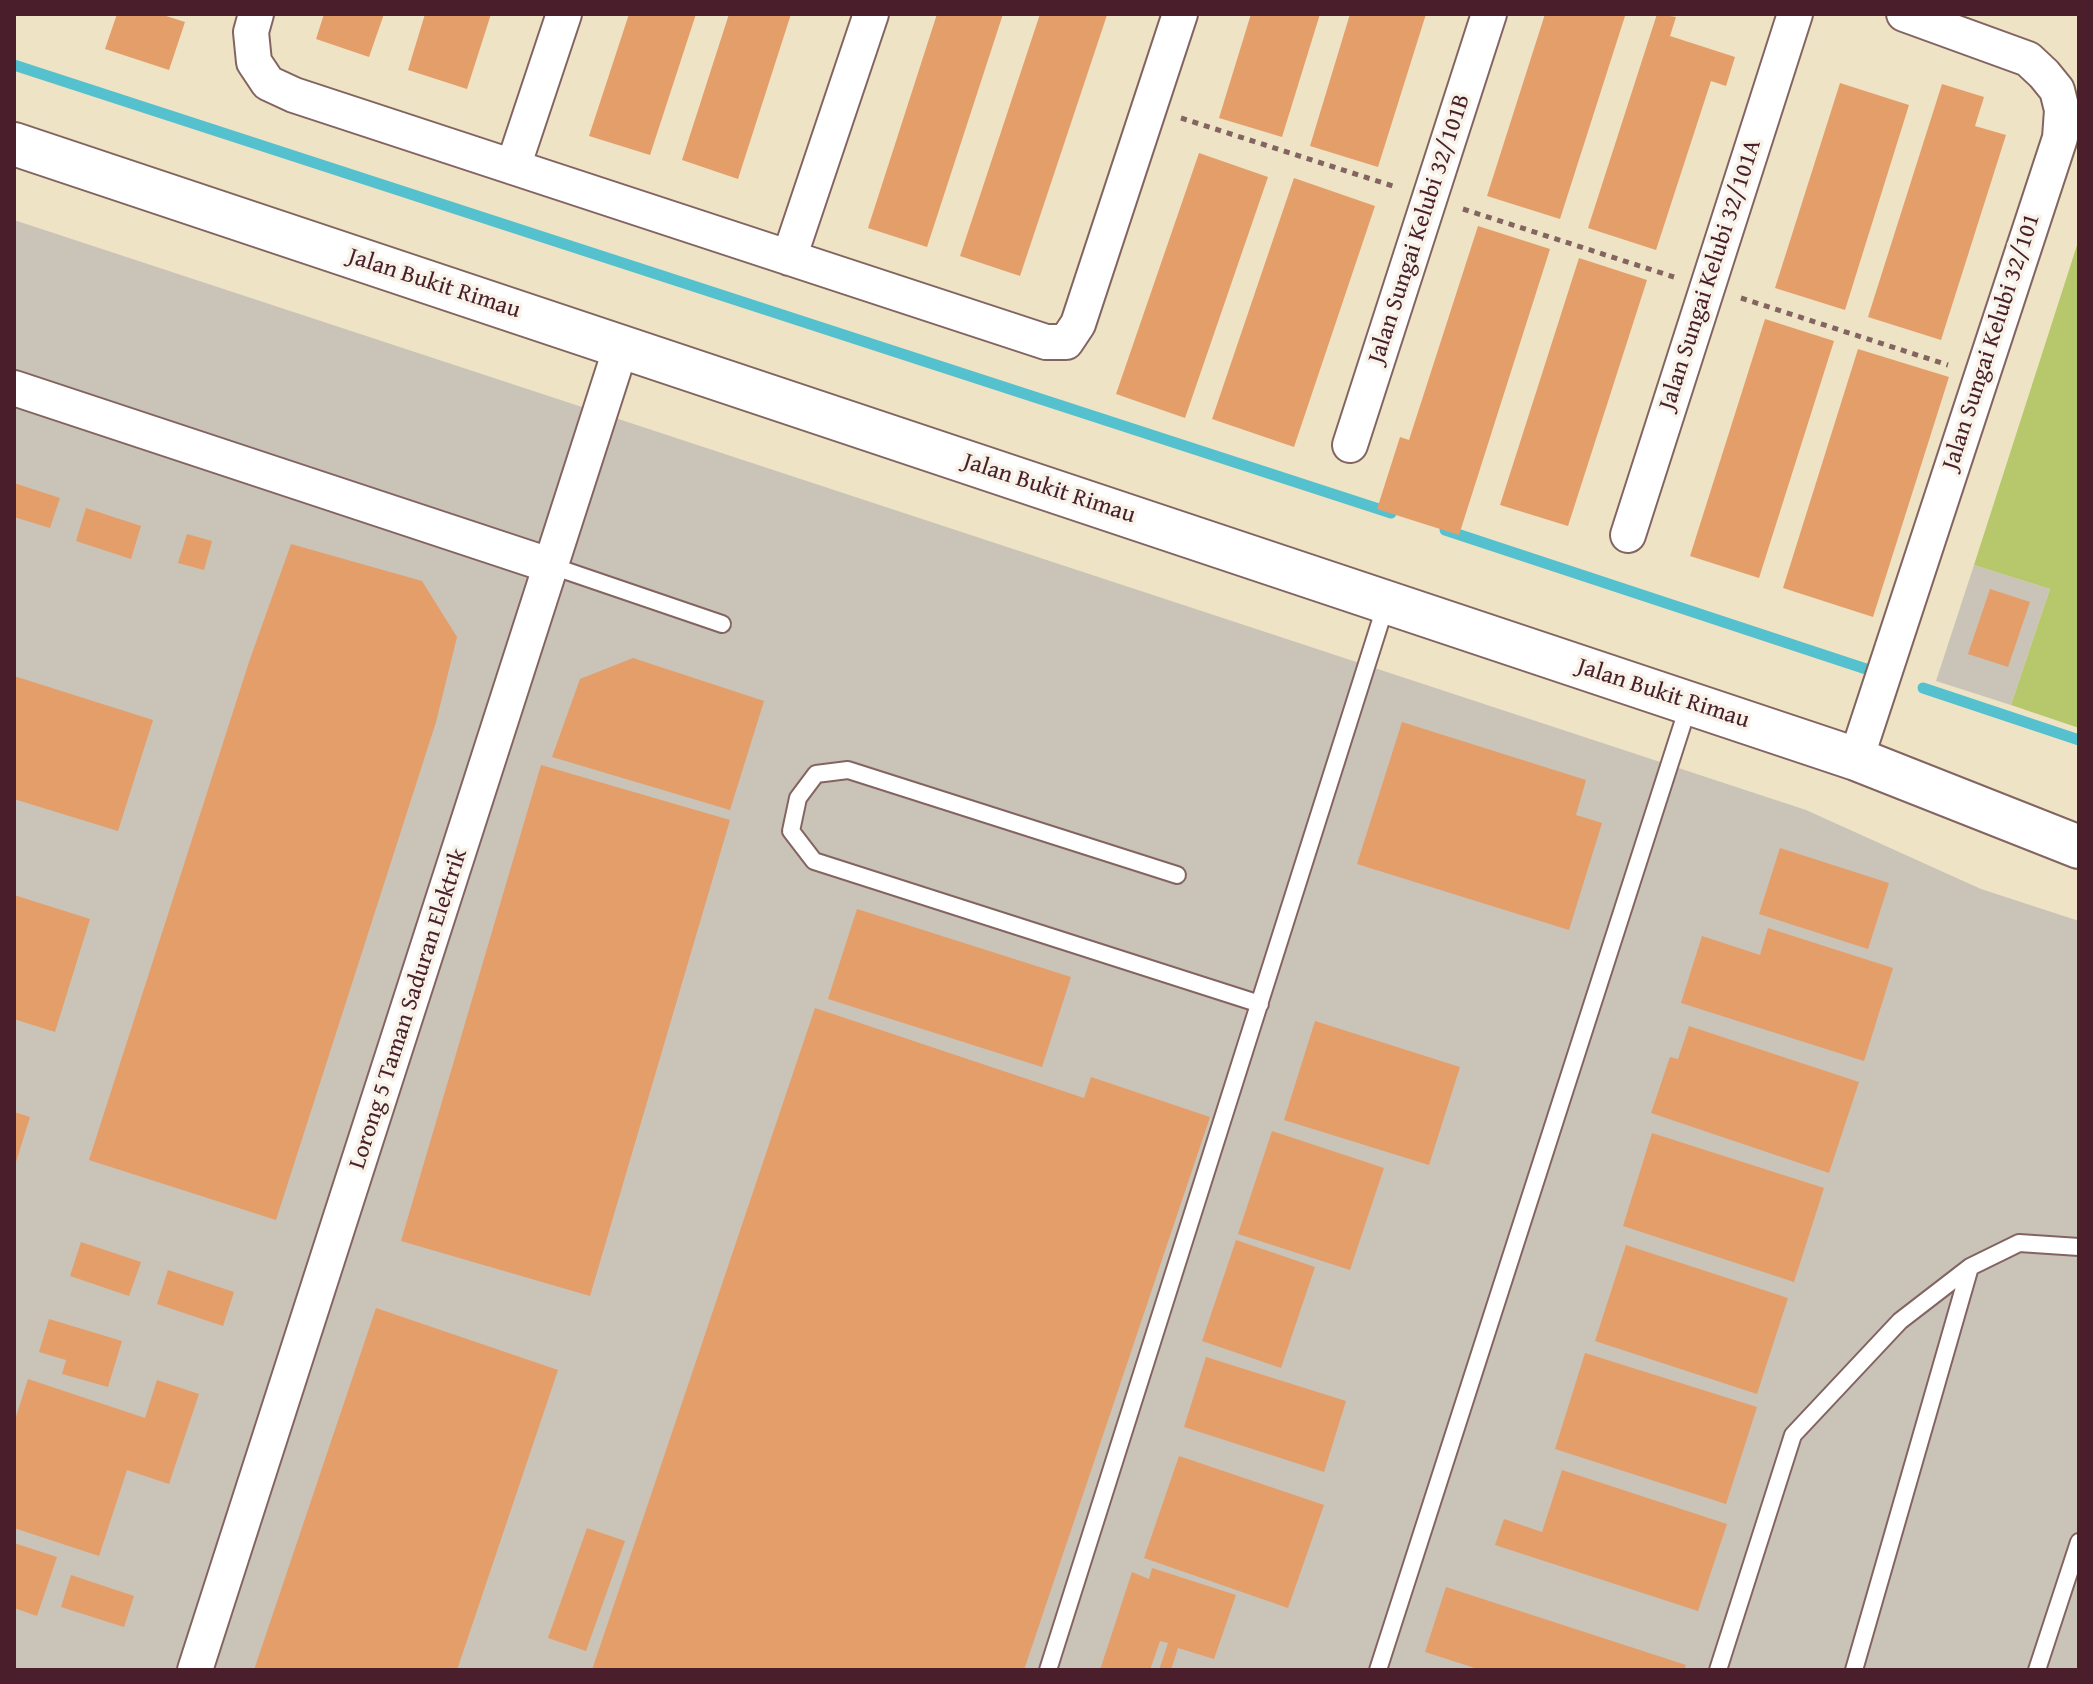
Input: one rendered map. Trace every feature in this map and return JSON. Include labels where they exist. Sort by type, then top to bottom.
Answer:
[{"type":"street","points":[[256,14],[251,32],[254,62],[268,83],[294,95],[1046,342],[1066,342],[1078,324],[1179,14]]},
{"type":"street","points":[[513,167],[564,14]]},
{"type":"street","points":[[789,258],[871,14]]},
{"type":"street","name":"Jalan Sungai Kelubi 32/101B","points":[[1350,445],[1489,14]]},
{"type":"street","name":"Jalan Sungai Kelubi 32/101A","points":[[1628,535],[1795,14]]},
{"type":"street","name":"Jalan Sungai Kelubi 32/101","points":[[1856,759],[2060,138],[2062,110],[2057,90],[2028,59],[1904,14]]},
{"type":"street","name":"Jalan Bukit Rimau","points":[[14,144],[1856,759],[2079,847]]},
{"type":"street","name":"Lorong 5 Taman Saduran Elektrik","points":[[195,1670],[621,347]]},
{"type":"street","points":[[14,388],[552,566]]},
{"type":"lane","points":[[552,566],[722,624]]},
{"type":"lane","points":[[1048,1670],[1387,602]]},
{"type":"lane","points":[[1378,1670],[1689,703]]},
{"type":"lane","points":[[1177,875],[848,770],[816,774],[798,798],[791,831],[814,861],[1260,1004]]},
{"type":"lane","points":[[1718,1670],[1793,1435],[1900,1321],[1970,1267],[2019,1243],[2079,1247]]},
{"type":"lane","points":[[1854,1670],[1970,1267]]},
{"type":"lane","points":[[2037,1670],[2079,1542]]},
{"type":"path","points":[[1150,108],[1981,375]]},
{"type":"shaded area","points":[[14,220],[1806,810],[1981,889],[2079,921],[2079,1670],[14,1670]]},
{"type":"shaded area","points":[[1974,565],[2050,589],[2011,705],[1936,681]]},
{"type":"green space","points":[[2079,239],[2079,728],[2011,705],[2050,589],[1974,565]]},
{"type":"building","points":[[117,14],[160,14],[185,22],[169,70],[105,49]]},
{"type":"building","points":[[324,14],[384,14],[369,57],[316,39]]},
{"type":"building","points":[[425,14],[491,14],[467,89],[408,70]]},
{"type":"building","points":[[629,14],[696,14],[650,155],[589,136]]},
{"type":"building","points":[[729,14],[791,14],[738,179],[682,160]]},
{"type":"building","points":[[937,14],[1003,14],[927,247],[868,228]]},
{"type":"building","points":[[1040,14],[1107,15],[1020,276],[960,256]]},
{"type":"building","points":[[1251,14],[1320,14],[1282,137],[1219,118]]},
{"type":"building","points":[[1350,14],[1426,14],[1378,167],[1310,146]]},
{"type":"building","points":[[1545,14],[1625,16],[1560,219],[1487,196]]},
{"type":"building","points":[[1657,14],[1676,17],[1670,36],[1735,57],[1726,86],[1711,81],[1656,250],[1588,228]]},
{"type":"building","points":[[1840,83],[1909,105],[1845,310],[1775,288]]},
{"type":"building","points":[[1942,84],[1984,97],[1975,126],[2006,135],[1941,340],[1868,317]]},
{"type":"building","points":[[1199,153],[1268,177],[1185,418],[1116,394]]},
{"type":"building","points":[[1294,178],[1375,206],[1294,447],[1212,419]]},
{"type":"building","points":[[1478,226],[1550,249],[1459,535],[1377,509],[1400,437],[1409,440]]},
{"type":"building","points":[[1579,258],[1647,280],[1568,526],[1500,505]]},
{"type":"building","points":[[1765,319],[1834,341],[1759,578],[1690,556]]},
{"type":"building","points":[[1858,349],[1949,377],[1873,617],[1783,588]]},
{"type":"building","points":[[14,483],[60,498],[50,528],[14,517]]},
{"type":"building","points":[[86,508],[141,526],[131,559],[76,541]]},
{"type":"building","points":[[187,534],[212,541],[204,570],[178,563]]},
{"type":"building","points":[[291,544],[422,581],[457,637],[436,722],[276,1220],[89,1160],[249,662]]},
{"type":"building","points":[[1990,589],[2030,602],[2008,667],[1968,654]]},
{"type":"building","points":[[633,658],[764,701],[730,810],[552,757],[580,679]]},
{"type":"building","points":[[14,676],[153,720],[118,831],[14,799]]},
{"type":"building","points":[[1402,722],[1586,780],[1576,815],[1602,823],[1569,930],[1357,864]]},
{"type":"building","points":[[541,765],[730,820],[590,1296],[401,1241]]},
{"type":"building","points":[[1780,848],[1889,883],[1868,949],[1759,914]]},
{"type":"building","points":[[14,895],[90,919],[55,1032],[14,1019]]},
{"type":"building","points":[[857,909],[1071,977],[1042,1067],[828,999]]},
{"type":"building","points":[[1768,928],[1893,968],[1864,1061],[1681,1003],[1702,936],[1760,955]]},
{"type":"building","points":[[815,1008],[1084,1098],[1091,1077],[1210,1117],[1024,1670],[592,1670]]},
{"type":"building","points":[[1315,1021],[1460,1067],[1429,1165],[1284,1120]]},
{"type":"building","points":[[1689,1026],[1859,1082],[1829,1173],[1651,1113],[1670,1057],[1678,1059]]},
{"type":"building","points":[[14,1112],[30,1117],[15,1165],[14,1165]]},
{"type":"building","points":[[1272,1131],[1384,1168],[1350,1270],[1238,1234]]},
{"type":"building","points":[[1652,1133],[1824,1188],[1794,1282],[1623,1226]]},
{"type":"building","points":[[1236,1240],[1315,1267],[1281,1368],[1202,1341]]},
{"type":"building","points":[[81,1242],[141,1262],[129,1296],[70,1276]]},
{"type":"building","points":[[1626,1245],[1788,1298],[1757,1394],[1595,1341]]},
{"type":"building","points":[[168,1270],[234,1292],[223,1326],[157,1304]]},
{"type":"building","points":[[376,1308],[558,1370],[457,1670],[254,1670]]},
{"type":"building","points":[[49,1319],[122,1341],[108,1387],[62,1374],[66,1360],[39,1352]]},
{"type":"building","points":[[1585,1353],[1757,1407],[1726,1504],[1555,1449]]},
{"type":"building","points":[[1206,1357],[1346,1401],[1324,1472],[1184,1427]]},
{"type":"building","points":[[28,1379],[145,1418],[157,1380],[199,1394],[169,1484],[127,1470],[99,1556],[14,1528],[14,1423]]},
{"type":"building","points":[[1179,1456],[1324,1505],[1288,1608],[1144,1558]]},
{"type":"building","points":[[1562,1470],[1727,1524],[1698,1611],[1495,1545],[1504,1519],[1542,1532]]},
{"type":"building","points":[[587,1528],[625,1541],[586,1651],[548,1638]]},
{"type":"building","points":[[14,1543],[57,1557],[37,1616],[14,1608]]},
{"type":"building","points":[[1152,1568],[1236,1595],[1214,1659],[1178,1648],[1171,1670],[1159,1670],[1168,1643],[1160,1641],[1150,1670],[1100,1670],[1132,1572],[1149,1579]]},
{"type":"building","points":[[71,1575],[134,1596],[124,1627],[61,1607]]},
{"type":"building","points":[[1446,1587],[1686,1665],[1684,1670],[1481,1670],[1425,1652]]},
{"type":"waterway","points":[[14,65],[1391,513]]},
{"type":"waterway","points":[[1445,530],[1866,669]]},
{"type":"waterway","points":[[1923,688],[2079,740]]}]
